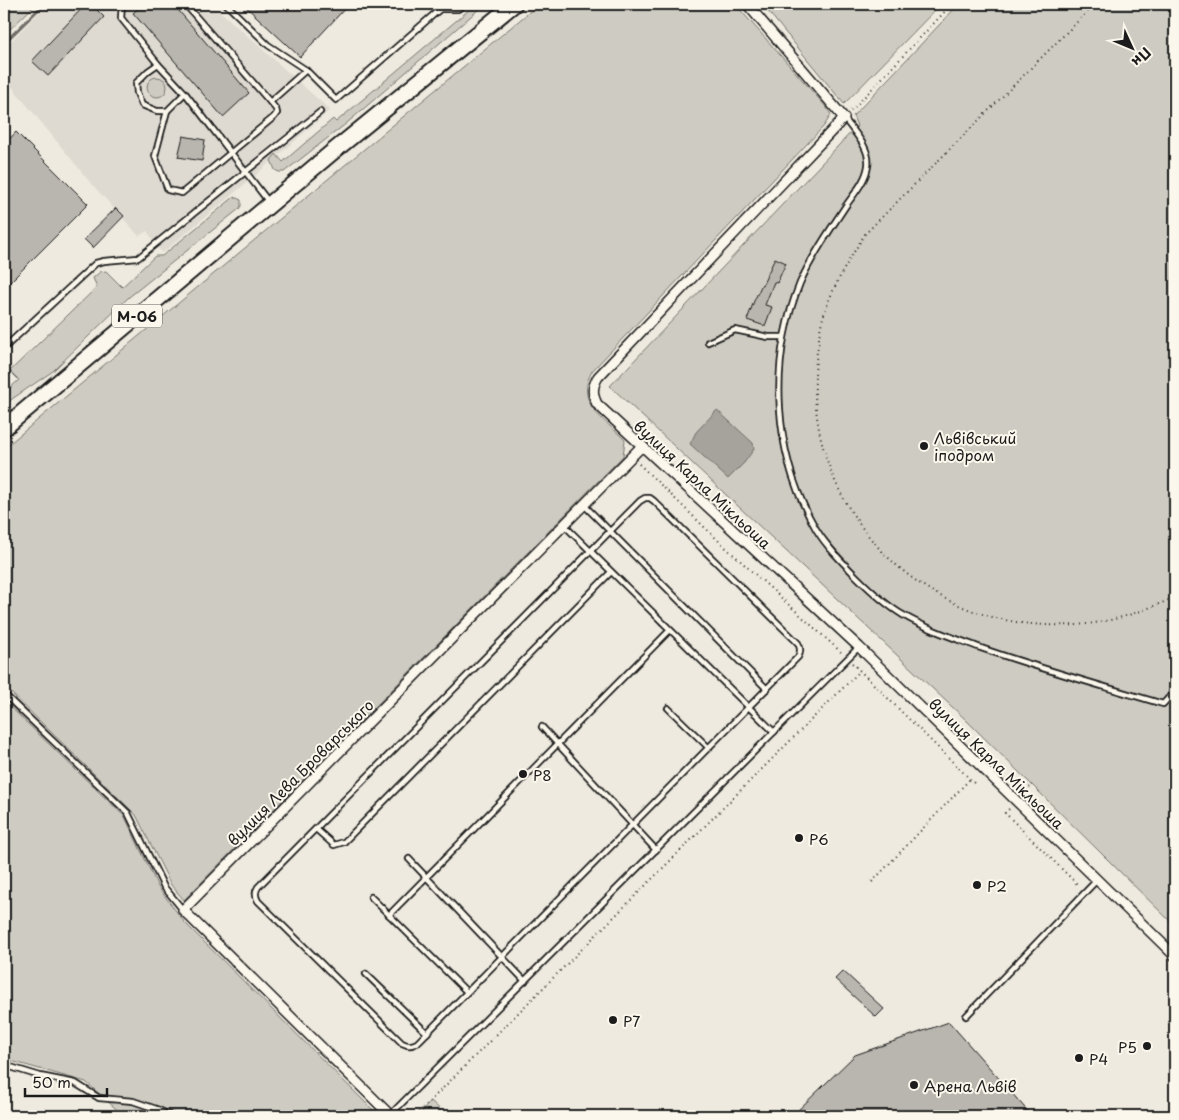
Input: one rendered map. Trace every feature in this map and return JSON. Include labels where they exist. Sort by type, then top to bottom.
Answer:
[{"type":"highway","name":"М-06","points":[[4,428],[270,204],[514,4]]},
{"type":"street","points":[[747,4],[844,118]]},
{"type":"street","name":"вулиця Карла Мікльоша","points":[[844,118],[598,377],[593,385],[594,398],[597,404],[859,647],[1175,956]]},
{"type":"street","name":"вулиця Лева Броварського","points":[[183,910],[642,446]]},
{"type":"street","points":[[183,910],[391,1116]]},
{"type":"lane","points":[[122,4],[121,18],[158,64],[185,93],[270,204]]},
{"type":"lane","points":[[185,4],[276,109],[277,113],[232,154],[182,193],[168,190],[156,156],[166,111],[185,93]]},
{"type":"lane","points":[[226,4],[268,45],[306,70],[336,100],[440,9]]},
{"type":"lane","points":[[435,4],[440,9],[458,10],[465,4]]},
{"type":"lane","points":[[158,64],[140,78],[136,84],[137,92],[142,105],[157,111],[166,111]]},
{"type":"lane","points":[[270,102],[306,70]]},
{"type":"lane","points":[[4,348],[96,263],[138,258],[320,112]]},
{"type":"lane","points":[[844,118],[863,144],[868,166],[862,181],[826,236],[800,283],[783,337],[779,386],[782,427],[788,465],[802,502],[817,530],[843,563],[871,591],[902,615],[947,636],[1000,655],[1163,704],[1175,691]]},
{"type":"lane","points":[[708,342],[735,330],[768,337],[783,337]]},
{"type":"lane","points":[[650,498],[798,643],[801,653],[427,1033],[412,1046],[407,1046],[258,901],[256,891],[590,551],[640,500],[650,498]]},
{"type":"lane","points":[[584,505],[767,689]]},
{"type":"lane","points":[[564,525],[774,732]]},
{"type":"lane","points":[[316,829],[334,845],[344,842],[611,572]]},
{"type":"lane","points":[[389,915],[670,630]]},
{"type":"lane","points":[[391,1116],[859,647]]},
{"type":"lane","points":[[4,694],[128,814],[164,887],[183,910]]},
{"type":"lane","points":[[1168,698],[1175,705]]},
{"type":"lane","points":[[668,708],[709,748]]},
{"type":"lane","points":[[542,727],[656,850]]},
{"type":"lane","points":[[409,859],[525,981]]},
{"type":"lane","points":[[966,1016],[1097,880]]},
{"type":"lane","points":[[371,897],[467,992]]},
{"type":"lane","points":[[366,974],[427,1033]]},
{"type":"lane","points":[[4,1065],[40,1076],[75,1083],[100,1098],[133,1101],[171,1116]]},
{"type":"path","points":[[844,118],[952,4]]},
{"type":"path","points":[[1095,4],[865,234],[838,277],[821,325],[814,376],[818,427],[832,476],[856,521],[889,560],[929,591],[975,613],[1024,625],[1075,626],[1126,617],[1175,596]]},
{"type":"path","points":[[632,457],[724,546],[848,659],[975,784]]},
{"type":"path","points":[[417,1116],[860,671]]},
{"type":"path","points":[[872,882],[970,779]]},
{"type":"path","points":[[1005,813],[1079,886]]},
{"type":"shaded area","points":[[4,4],[36,4],[4,35]]},
{"type":"shaded area","points":[[47,4],[212,4],[330,110],[162,253],[147,231],[139,236],[90,182],[4,77],[4,48]]},
{"type":"shaded area","points":[[476,4],[485,4],[347,123],[284,172],[275,170],[271,160],[276,154],[283,162],[333,119],[336,122]]},
{"type":"shaded area","points":[[539,4],[735,4],[827,108],[831,115],[824,126],[592,371],[587,382],[589,401],[594,410],[625,440],[623,456],[184,900],[171,885],[136,815],[4,686],[4,448]]},
{"type":"shaded area","points":[[762,4],[941,4],[844,104]]},
{"type":"shaded area","name":"Львівський іподром","points":[[959,4],[1175,4],[1175,926],[964,718],[610,386],[857,126],[853,116]]},
{"type":"shaded area","points":[[153,77],[161,77],[167,83],[167,91],[161,97],[153,97],[147,91],[147,83]]},
{"type":"shaded area","points":[[234,197],[241,200],[239,209],[129,297],[53,371],[12,399],[4,407],[4,393],[19,380],[10,371],[97,287],[93,278],[100,272],[106,271],[122,287],[155,256],[162,256]]},
{"type":"shaded area","points":[[717,410],[753,443],[754,449],[744,463],[728,479],[690,444],[696,432]]},
{"type":"shaded area","points":[[4,701],[125,817],[158,887],[185,923],[379,1116],[124,1116],[86,1082],[4,1059]]},
{"type":"shaded area","points":[[431,1101],[447,1116],[418,1116]]},
{"type":"building","points":[[86,4],[91,4],[104,17],[48,76],[32,61]]},
{"type":"building","points":[[143,4],[173,4],[249,93],[223,117],[133,13]]},
{"type":"building","points":[[243,4],[349,4],[300,57]]},
{"type":"building","points":[[16,132],[88,204],[4,288],[4,145]]},
{"type":"building","points":[[183,136],[205,140],[202,161],[178,157]]},
{"type":"building","points":[[116,208],[124,216],[93,248],[84,239]]},
{"type":"building","points":[[775,258],[786,263],[777,283],[774,282],[765,305],[772,307],[765,326],[747,320]]},
{"type":"building","points":[[843,971],[884,1009],[876,1017],[835,979]]},
{"type":"building","name":"Арена Львів","points":[[949,1022],[1032,1116],[792,1116],[855,1055]]},
{"type":"waterway","points":[[4,43],[44,4]]},
{"type":"place","name":"Львівський іподром","points":[[924,446]]},
{"type":"place","name":"P8","points":[[523,774]]},
{"type":"place","name":"P6","points":[[799,838]]},
{"type":"place","name":"P2","points":[[977,885]]},
{"type":"place","name":"P7","points":[[613,1020]]},
{"type":"place","name":"P5","points":[[1147,1046]]},
{"type":"place","name":"P4","points":[[1079,1058]]},
{"type":"place","name":"Арена Львів","points":[[914,1085]]}]
